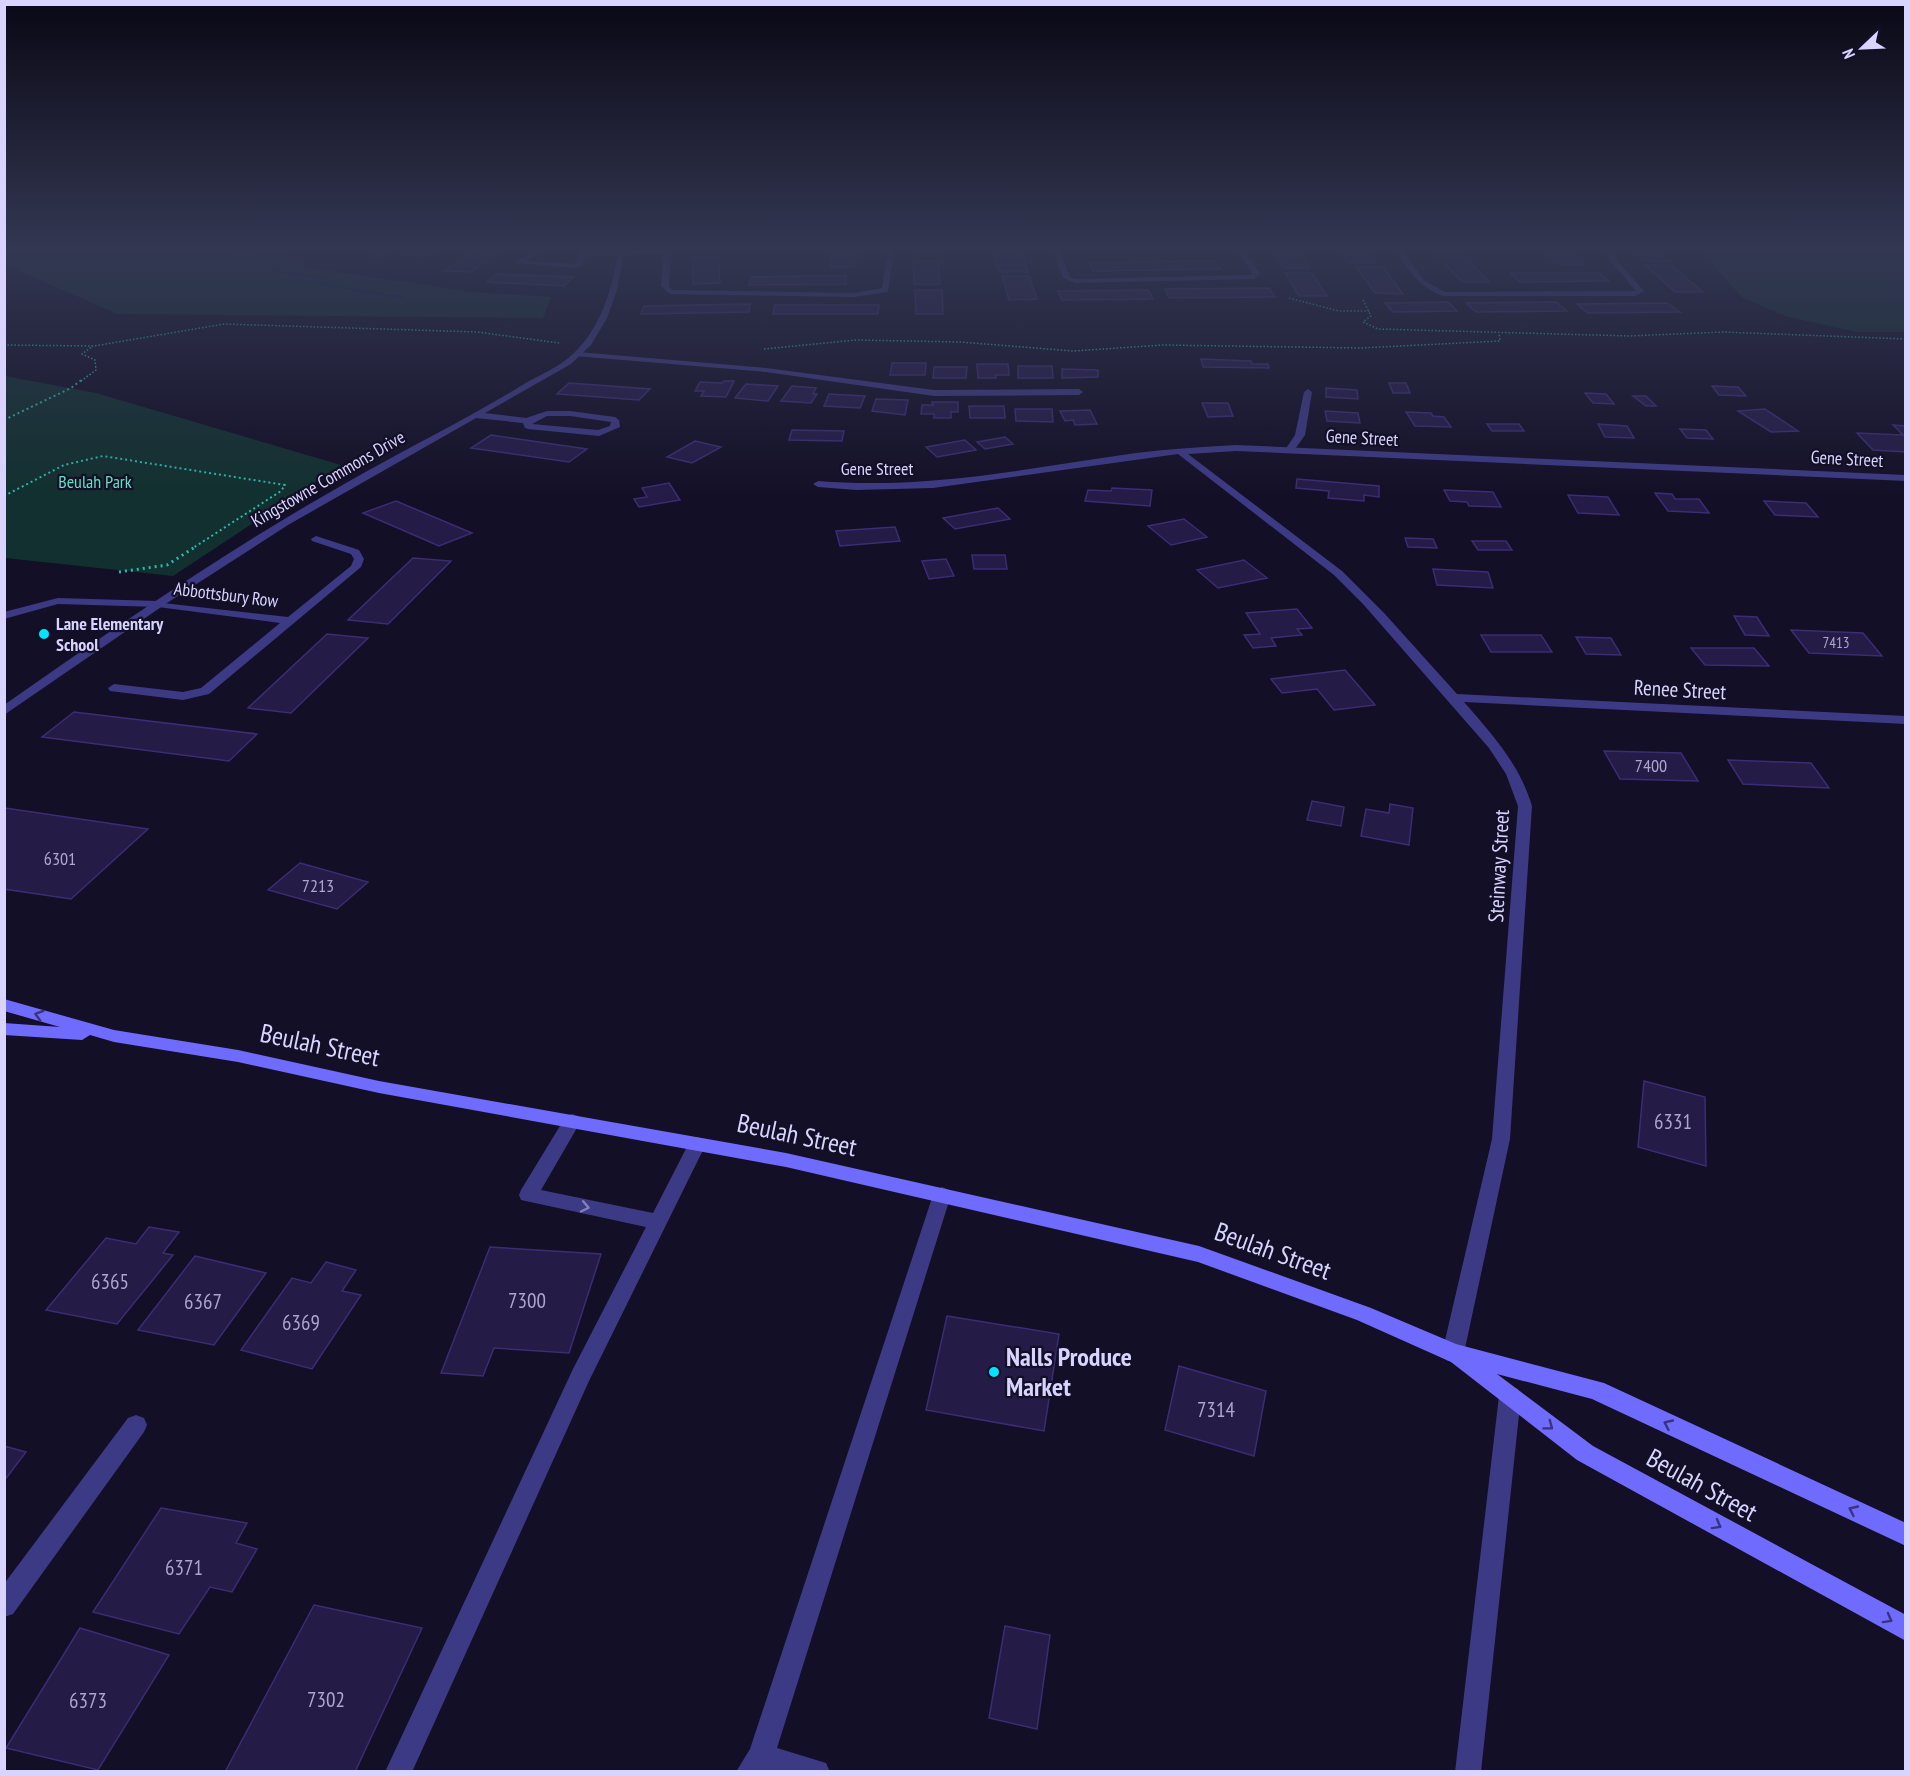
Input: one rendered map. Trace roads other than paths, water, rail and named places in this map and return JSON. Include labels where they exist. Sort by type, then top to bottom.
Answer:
[{"type":"main road","name":"Beulah Street","points":[[4,1005],[114,1036]]},
{"type":"main road","name":"Beulah Street","points":[[4,1029],[114,1036],[238,1056],[379,1087],[786,1160],[1199,1254],[1364,1314],[1453,1353],[1596,1390],[1905,1535]]},
{"type":"main road","name":"Beulah Street","points":[[1453,1353],[1585,1453],[1905,1629]]},
{"type":"street","name":"Kingstowne Commons Drive","points":[[4,711],[245,546],[327,497],[492,407],[581,351],[596,330]]},
{"type":"street","points":[[581,351],[766,370],[934,393],[1079,393]]},
{"type":"street","points":[[1290,450],[1300,435],[1308,392]]},
{"type":"street","points":[[492,407],[531,418]]},
{"type":"street","points":[[476,415],[531,418],[547,412],[615,420],[615,427],[599,434],[528,426],[531,418]]},
{"type":"street","name":"Gene Street","points":[[818,484],[875,488],[926,486],[1179,451],[1290,450],[1905,478]]},
{"type":"street","name":"Steinway Street","points":[[1179,451],[1338,573],[1391,626],[1453,698],[1510,770],[1522,795],[1525,806],[1501,1139],[1453,1353]]},
{"type":"street","name":"Abbottsbury Row","points":[[114,688],[183,696],[205,691],[356,567],[359,559],[355,552],[316,539]]},
{"type":"street","name":"Abbottsbury Row","points":[[4,616],[58,601],[158,604],[290,621]]},
{"type":"street","name":"Renee Street","points":[[1453,698],[1905,720]]},
{"type":"street","points":[[572,1122],[528,1195],[658,1222]]},
{"type":"street","points":[[398,1772],[576,1387],[697,1144]]},
{"type":"street","points":[[817,1772],[755,1764],[942,1195]]},
{"type":"street","points":[[1468,1772],[1510,1396]]},
{"type":"street","points":[[4,1605],[136,1425]]},
{"type":"place","name":"Lane Elementary School","points":[[44,634]]},
{"type":"place","name":"Nalls Produce Market","points":[[994,1372]]},
{"type":"park label","name":"Beulah Park","points":[[95,482]]}]
